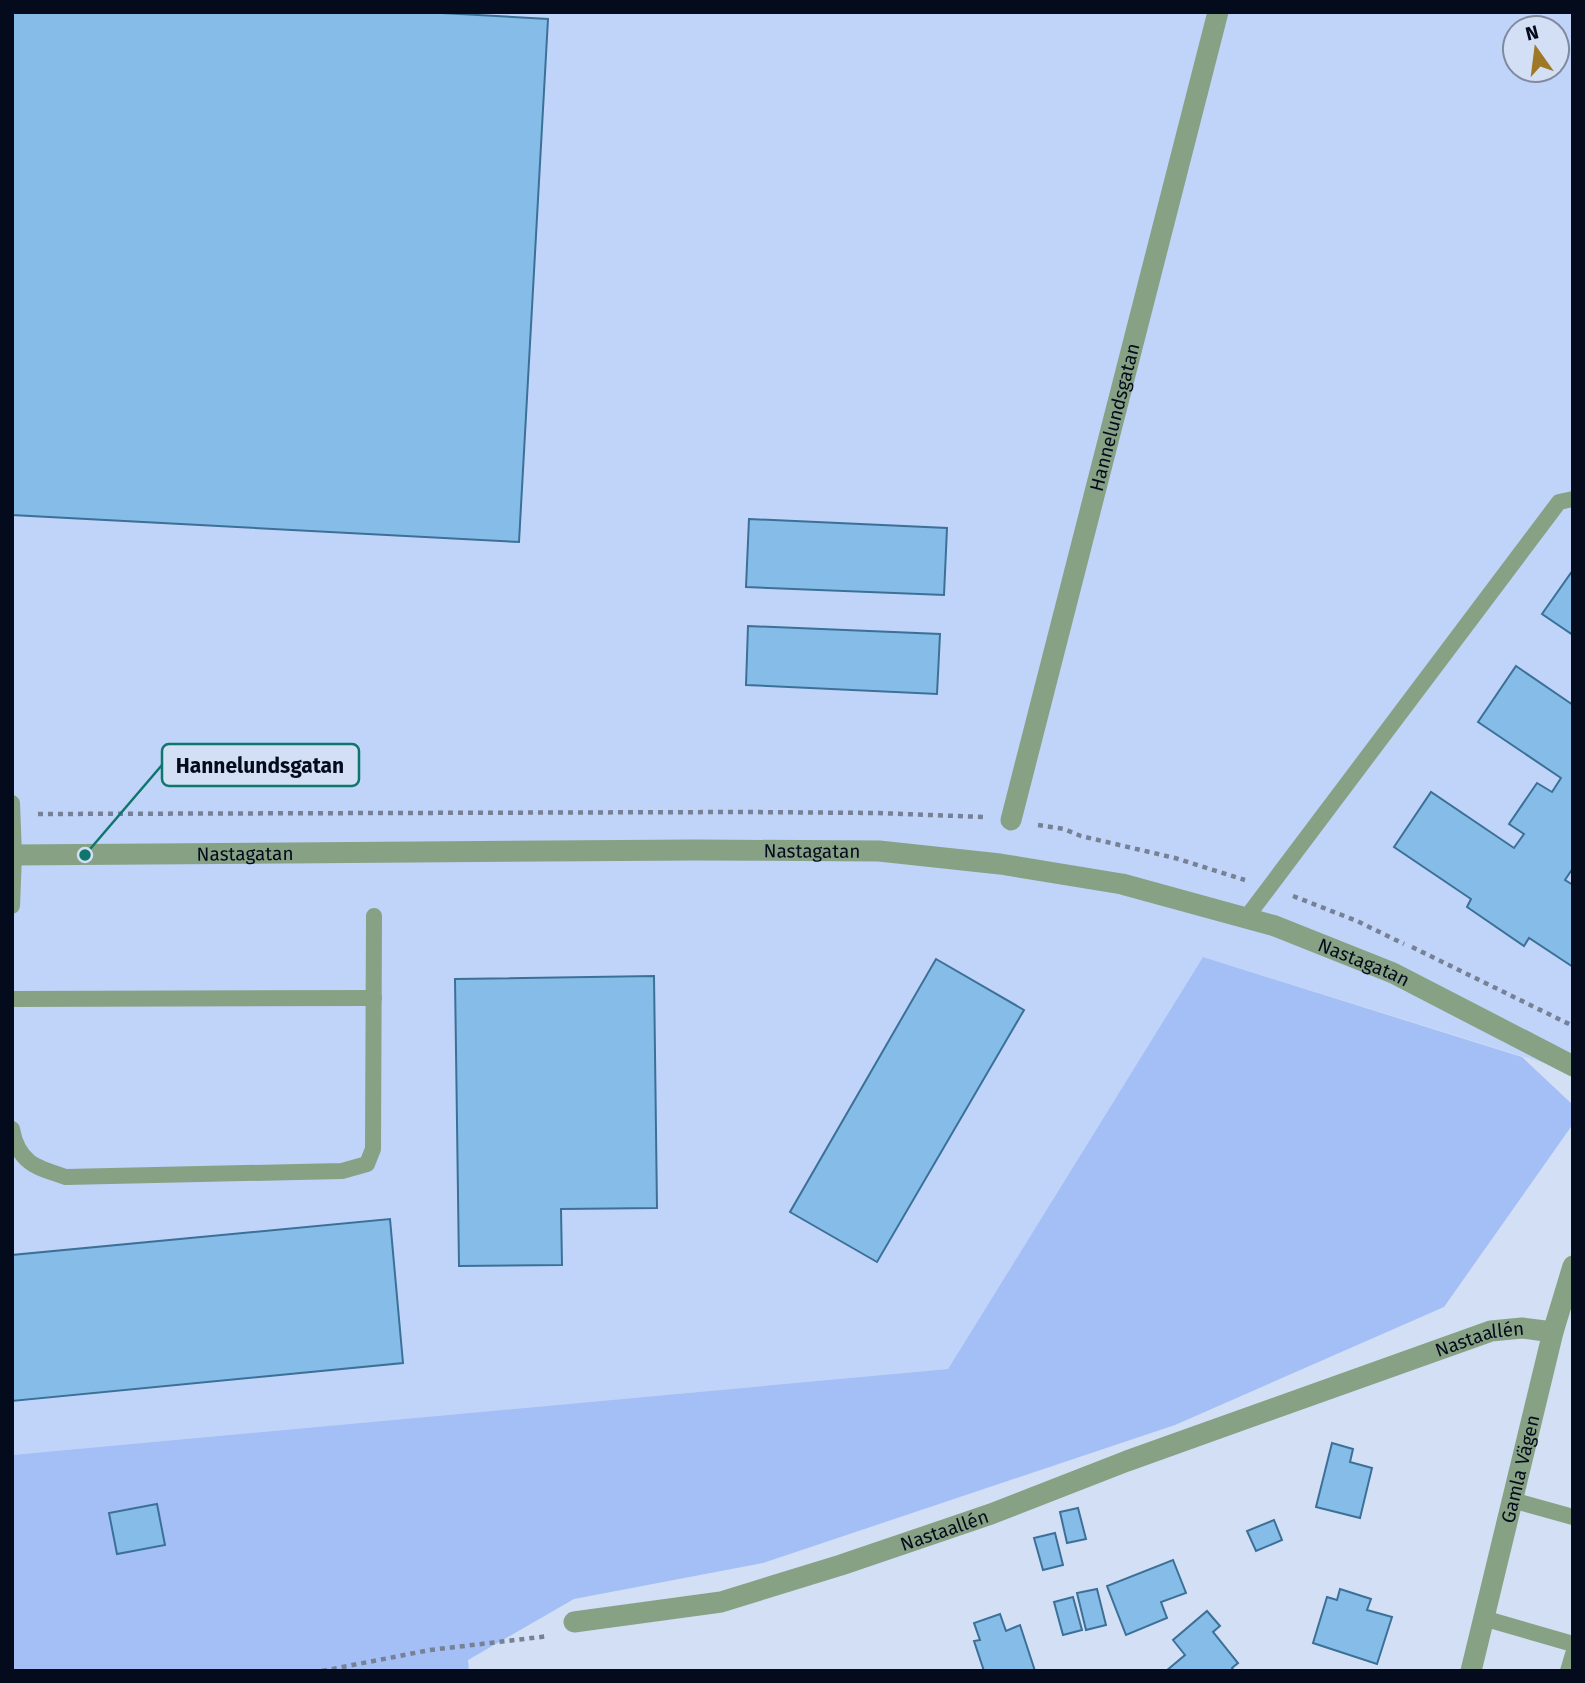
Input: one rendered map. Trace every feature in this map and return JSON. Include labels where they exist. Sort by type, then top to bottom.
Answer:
[{"type":"street","name":"Hannelundsgatan","points":[[1011,820],[1218,12]]},
{"type":"street","name":"Nastagatan","points":[[13,855],[879,851],[1000,864],[1122,884],[1275,926],[1393,973],[1573,1066]]},
{"type":"street","name":"Gamla Vägen","points":[[1471,1671],[1553,1332],[1573,1266]]},
{"type":"street","name":"Nastaallén","points":[[574,1622],[722,1602],[991,1514],[1127,1461],[1491,1331],[1522,1328],[1553,1332]]},
{"type":"lane","points":[[1246,918],[1559,502],[1573,499]]},
{"type":"lane","points":[[12,803],[12,905]]},
{"type":"lane","points":[[12,1129],[24,1159],[39,1168],[66,1177],[356,1169],[367,1164],[373,1149],[374,916]]},
{"type":"lane","points":[[12,999],[374,998]]},
{"type":"lane","points":[[1512,1500],[1573,1517]]},
{"type":"lane","points":[[1483,1618],[1573,1644]]},
{"type":"lane","points":[[1568,1671],[1573,1654]]},
{"type":"path","points":[[322,1671],[430,1650],[556,1635],[574,1622]]},
{"type":"shaded area","points":[[12,12],[1573,12],[1573,1072],[1203,957],[948,1369],[12,1455]]},
{"type":"shaded area","points":[[1203,957],[1522,1057],[1573,1105],[1573,1124],[1444,1307],[1175,1425],[763,1563],[574,1599],[468,1660],[469,1671],[12,1671],[12,1455],[948,1369]]},
{"type":"building","points":[[12,12],[423,12],[548,19],[519,542],[12,515]]},
{"type":"building","points":[[749,519],[947,528],[944,595],[746,587]]},
{"type":"building","points":[[1573,570],[1573,635],[1542,614]]},
{"type":"building","points":[[748,626],[940,634],[937,694],[746,685]]},
{"type":"building","points":[[1516,666],[1573,705],[1573,868],[1565,880],[1573,885],[1573,967],[1529,938],[1524,946],[1467,907],[1471,899],[1394,847],[1431,792],[1514,848],[1524,834],[1509,824],[1537,783],[1552,792],[1561,778],[1478,722]]},
{"type":"building","points":[[936,959],[1024,1010],[877,1262],[790,1212]]},
{"type":"building","points":[[654,976],[657,1208],[561,1209],[562,1265],[459,1266],[455,979]]},
{"type":"building","points":[[390,1219],[403,1363],[12,1401],[12,1255]]},
{"type":"building","points":[[1332,1443],[1353,1449],[1350,1462],[1372,1468],[1360,1518],[1316,1507]]},
{"type":"building","points":[[157,1504],[165,1545],[117,1554],[109,1513]]},
{"type":"building","points":[[1078,1508],[1086,1539],[1067,1543],[1060,1512]]},
{"type":"building","points":[[1274,1520],[1282,1540],[1256,1551],[1247,1531]]},
{"type":"building","points":[[1055,1533],[1063,1565],[1043,1570],[1034,1538]]},
{"type":"building","points":[[1173,1560],[1186,1593],[1161,1602],[1167,1618],[1126,1635],[1107,1586]]},
{"type":"building","points":[[1097,1589],[1106,1625],[1086,1630],[1077,1593]]},
{"type":"building","points":[[1340,1589],[1371,1599],[1367,1610],[1392,1617],[1377,1664],[1313,1643],[1327,1597],[1337,1600]]},
{"type":"building","points":[[1073,1597],[1082,1630],[1063,1635],[1054,1602]]},
{"type":"building","points":[[1207,1611],[1220,1626],[1213,1632],[1238,1663],[1232,1668],[1234,1671],[1166,1671],[1185,1655],[1173,1640]]},
{"type":"building","points":[[1000,1614],[1006,1631],[1020,1625],[1035,1671],[984,1671],[974,1641],[980,1640],[974,1623]]},
{"type":"place","name":"Hannelundsgatan","points":[[85,855]]}]
